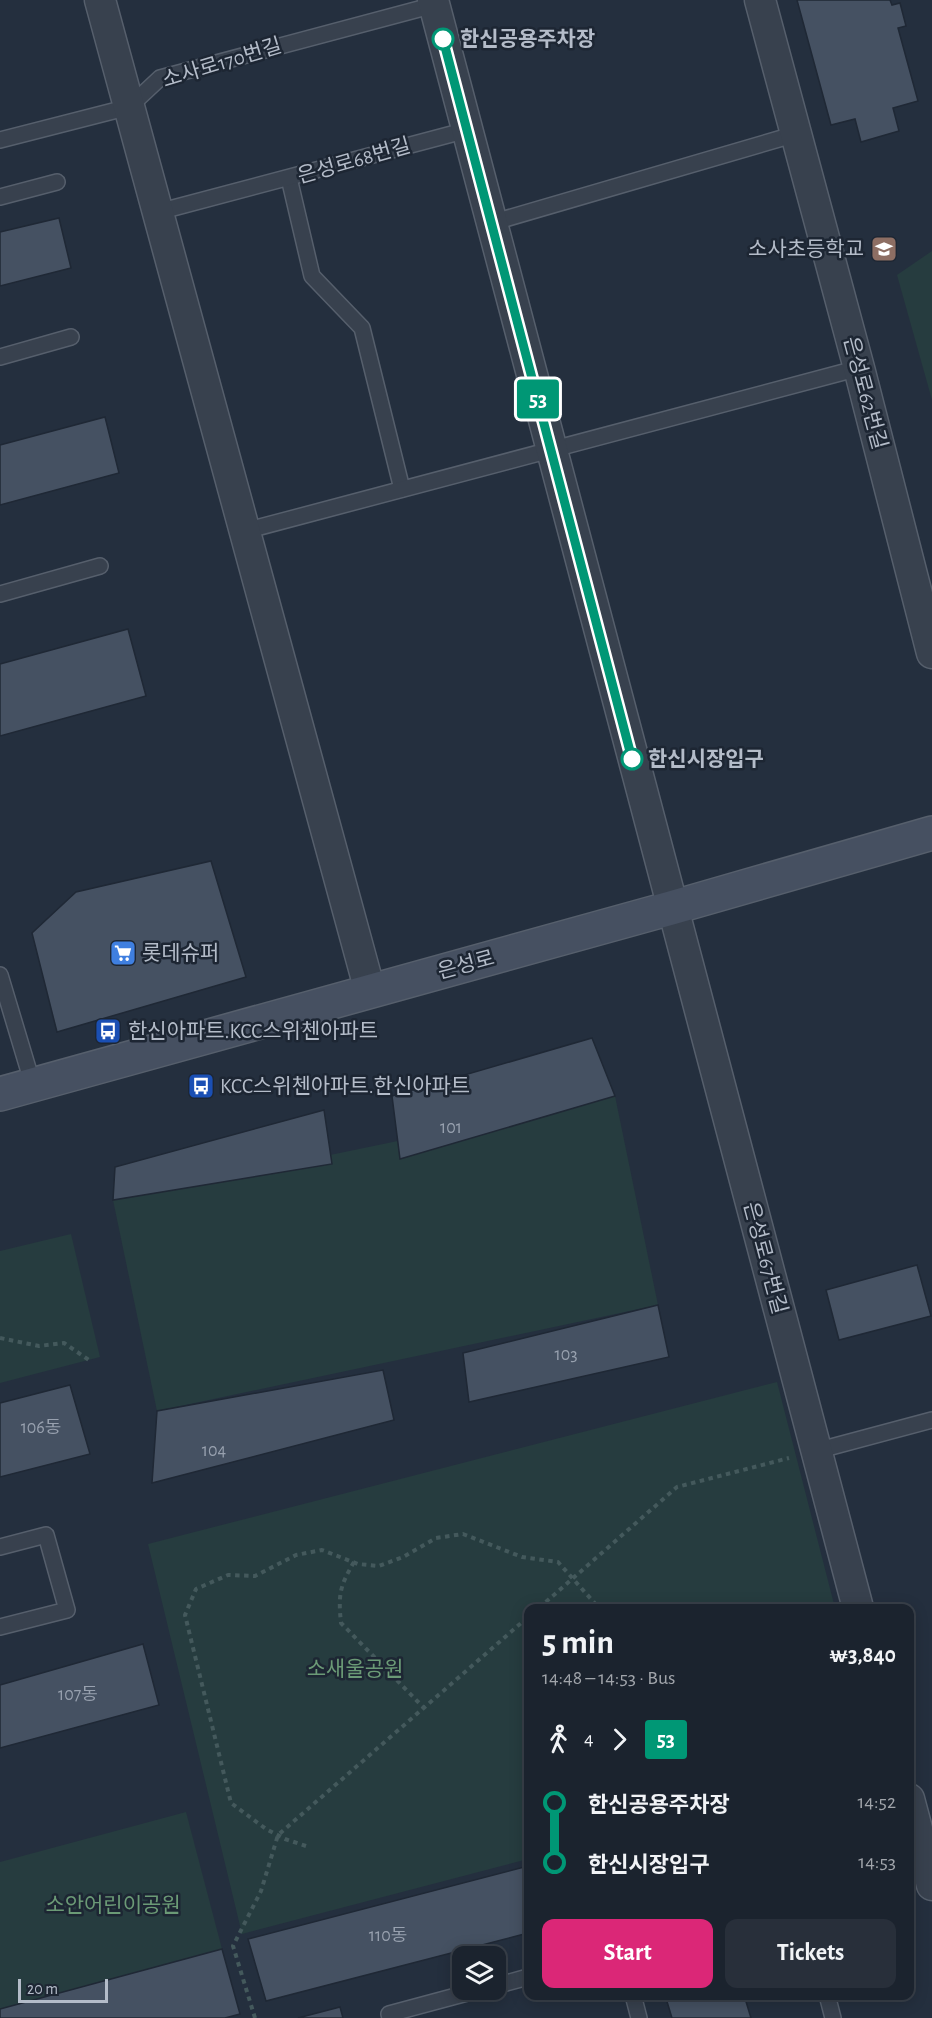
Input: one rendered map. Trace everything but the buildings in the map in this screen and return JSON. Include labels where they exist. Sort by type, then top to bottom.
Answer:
[{"type":"street","points":[[100,0],[370,991]]},
{"type":"street","name":"은성로62번길","points":[[760,0],[859,368],[932,653]]},
{"type":"street","points":[[439,2],[467,130],[671,908]]},
{"type":"street","name":"은성로","points":[[0,1094],[671,908],[932,833]]},
{"type":"street","name":"은성로67번길","points":[[671,908],[857,1604]]},
{"type":"street","points":[[914,1817],[932,1884]]},
{"type":"lane","name":"소사로170번길","points":[[0,140],[129,106],[160,78],[439,2]]},
{"type":"lane","name":"은성로68번길","points":[[402,489],[362,328],[312,276],[289,178],[467,130]]},
{"type":"lane","points":[[491,223],[796,134]]},
{"type":"lane","points":[[158,212],[289,178]]},
{"type":"lane","points":[[0,197],[57,182]]},
{"type":"lane","points":[[0,357],[71,338]]},
{"type":"lane","points":[[244,531],[859,368]]},
{"type":"lane","points":[[0,594],[100,566]]},
{"type":"lane","points":[[0,975],[33,1085]]},
{"type":"lane","points":[[816,1451],[932,1420]]},
{"type":"lane","points":[[0,1548],[46,1535],[67,1610],[0,1628]]},
{"type":"lane","points":[[506,1983],[524,1978]]},
{"type":"lane","points":[[390,2018],[388,2014],[452,1997]]},
{"type":"lane","points":[[634,2000],[639,2018]]},
{"type":"lane","points":[[828,2000],[833,2018]]},
{"type":"path","points":[[0,1338],[39,1346],[64,1343],[89,1360]]},
{"type":"path","points":[[544,1604],[676,1487],[816,1451]]},
{"type":"path","points":[[306,1846],[266,1829],[231,1803],[185,1615],[196,1589],[228,1575],[255,1576],[296,1555],[322,1550],[354,1562],[379,1566],[403,1557],[436,1538],[463,1534],[522,1557],[558,1562],[595,1604]]},
{"type":"path","points":[[354,1562],[342,1584],[339,1603],[341,1623],[424,1708]]},
{"type":"path","points":[[255,2018],[233,1946],[261,1891],[278,1835],[524,1620]]},
{"type":"green space","points":[[932,251],[932,400],[897,275]]},
{"type":"green space","points":[[615,1096],[658,1305],[157,1411],[113,1200]]},
{"type":"green space","points":[[71,1234],[100,1357],[0,1383],[0,1251]]},
{"type":"green space","name":"소새울공원","points":[[777,1382],[834,1604],[524,1604],[524,1860],[242,1934],[148,1544]]},
{"type":"green space","name":"소안어린이공원","points":[[186,1812],[222,1949],[0,2009],[0,1862]]},
{"type":"bus line","name":"53","points":[[443,39],[632,759]]},
{"type":"place","name":"한신공용주차장","points":[[443,39]]},
{"type":"place","name":"소사초등학교","points":[[884,249]]},
{"type":"place","name":"한신시장입구","points":[[632,759]]},
{"type":"place","name":"롯데슈퍼","points":[[123,953]]},
{"type":"place","name":"한신아파트.KCC스위첸아파트","points":[[108,1031]]},
{"type":"place","name":"KCC스위첸아파트.한신아파트","points":[[201,1086]]}]
